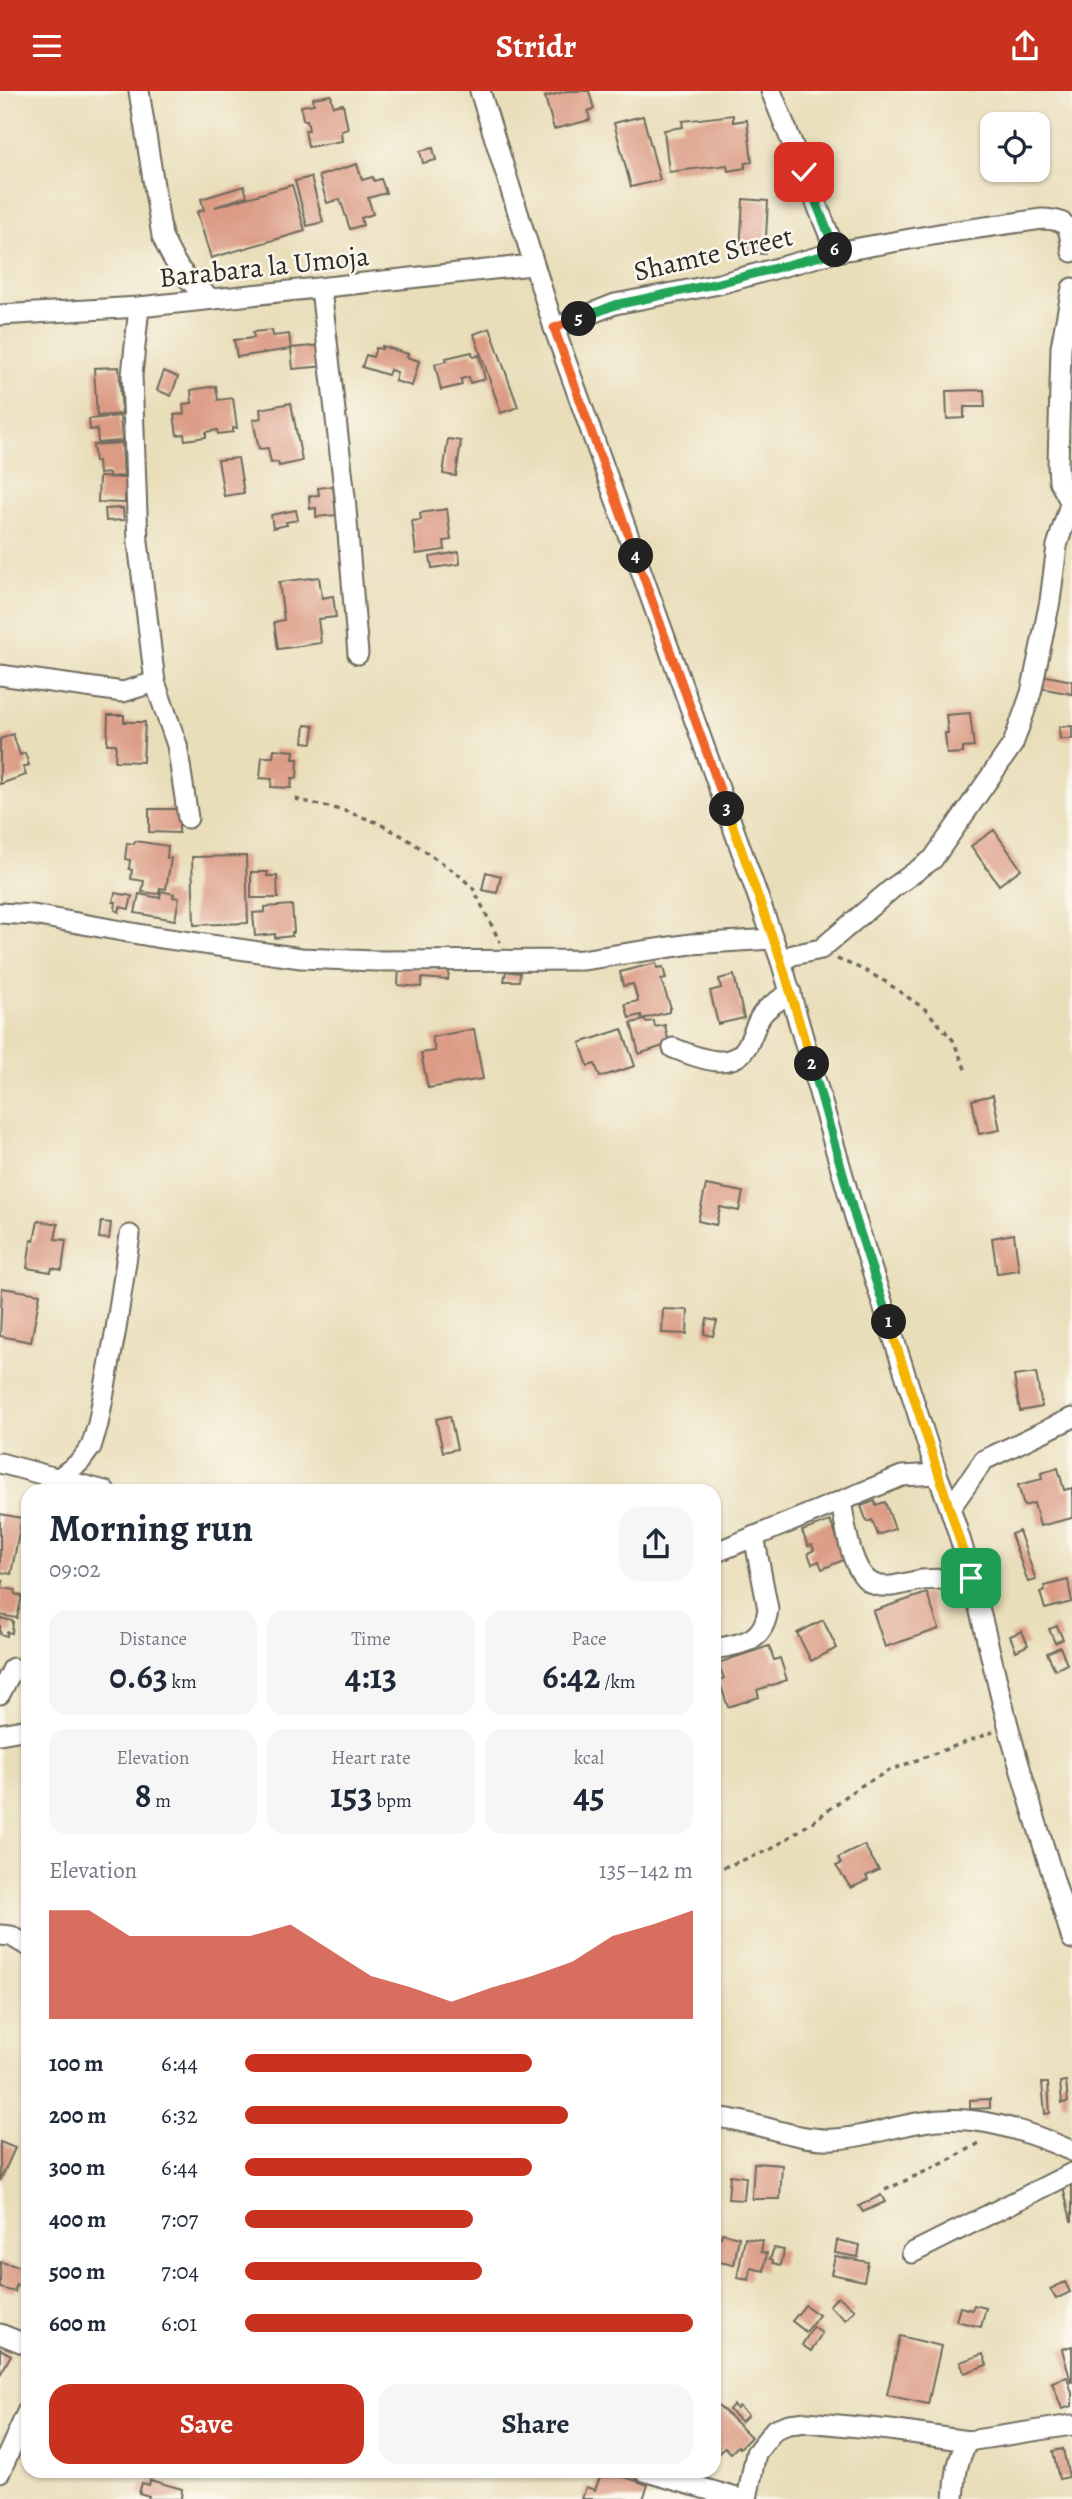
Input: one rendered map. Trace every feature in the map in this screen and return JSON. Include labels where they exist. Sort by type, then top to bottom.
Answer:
[{"type":"street","points":[[139,91],[162,236],[170,256],[190,284],[212,299]]},
{"type":"street","points":[[480,91],[532,265],[791,992],[855,1217],[937,1474],[951,1507],[1008,1726],[1072,1939]]},
{"type":"street","points":[[771,91],[836,252]]},
{"type":"street","name":"Shamte Street","points":[[554,328],[615,305],[719,283],[836,252],[950,232],[1065,217],[1070,230],[1072,252]]},
{"type":"street","name":"Barabara la Umoja","points":[[0,314],[139,307],[532,265]]},
{"type":"street","points":[[781,961],[793,955],[821,949],[894,887],[933,859],[1013,744],[1031,693],[1050,601],[1057,546],[1071,504],[1059,481],[1058,465],[1061,347],[1072,288]]},
{"type":"street","points":[[321,289],[345,497],[358,654]]},
{"type":"street","points":[[139,307],[132,375],[138,542],[155,682],[177,745],[188,818]]},
{"type":"street","points":[[0,675],[123,692],[155,682]]},
{"type":"street","points":[[0,913],[33,915],[155,937],[301,958],[388,961],[582,960],[691,944],[773,939]]},
{"type":"street","points":[[673,1048],[707,1060],[731,1060],[747,1047],[762,1013],[791,992]]},
{"type":"street","points":[[56,1480],[80,1462],[91,1447],[98,1424],[130,1235]]},
{"type":"street","points":[[951,1507],[984,1460],[1072,1417]]},
{"type":"street","points":[[1042,1433],[1072,1433]]},
{"type":"street","points":[[0,1463],[74,1484]]},
{"type":"street","points":[[721,1549],[902,1476],[937,1474]]},
{"type":"street","points":[[841,1501],[852,1550],[859,1568],[869,1581],[879,1585],[895,1585],[920,1580],[971,1578]]},
{"type":"street","points":[[721,1648],[748,1642],[761,1631],[767,1620],[768,1609],[754,1536]]},
{"type":"street","points":[[0,1694],[13,1668]]},
{"type":"street","points":[[0,1734],[21,1730]]},
{"type":"street","points":[[0,1935],[11,1936],[21,1942]]},
{"type":"street","points":[[721,2117],[733,2118],[809,2138],[835,2140],[957,2118],[1027,2132],[1072,2151]]},
{"type":"street","points":[[912,2253],[1072,2173]]},
{"type":"street","points":[[0,2334],[21,2343]]},
{"type":"street","points":[[747,2499],[756,2453],[765,2438],[775,2429],[789,2424],[807,2422],[968,2441],[1072,2425]]},
{"type":"street","points":[[0,2472],[21,2426]]},
{"type":"street","points":[[954,2499],[957,2464],[968,2441]]},
{"type":"street","points":[[668,2478],[740,2499]]},
{"type":"path","points":[[295,799],[345,811],[376,822],[406,838],[459,875],[473,888],[508,960]]},
{"type":"path","points":[[821,949],[841,962],[862,969],[886,982],[926,1010],[953,1041],[966,1071]]},
{"type":"path","points":[[721,1868],[770,1850],[857,1788],[890,1770],[1008,1726]]},
{"type":"path","points":[[885,2190],[969,2150],[981,2142],[994,2125]]},
{"type":"building","points":[[567,91],[589,91],[594,109],[588,111],[590,120],[554,129],[545,97]]},
{"type":"building","points":[[331,95],[333,106],[343,104],[348,129],[341,131],[342,141],[308,147],[305,130],[309,130],[307,120],[303,120],[301,106],[314,104],[313,98]]},
{"type":"building","points":[[733,115],[733,122],[747,120],[752,162],[745,163],[745,168],[728,171],[727,165],[669,172],[664,130],[683,127],[682,121]]},
{"type":"building","points":[[643,116],[660,180],[631,187],[614,123]]},
{"type":"building","points":[[433,148],[436,160],[423,163],[420,151]]},
{"type":"building","points":[[357,164],[362,180],[373,177],[374,181],[381,179],[386,193],[368,198],[373,214],[361,218],[363,225],[350,229],[340,199],[327,203],[319,176]]},
{"type":"building","points":[[311,177],[323,222],[307,226],[295,181]]},
{"type":"building","points":[[292,185],[305,231],[211,258],[197,212],[204,210],[201,199],[244,186],[247,196],[215,207]]},
{"type":"building","points":[[743,199],[768,201],[765,254],[740,252]]},
{"type":"building","points":[[490,328],[518,407],[501,413],[474,334]]},
{"type":"building","points":[[272,330],[273,336],[289,334],[291,349],[237,357],[234,340],[254,338],[253,332]]},
{"type":"building","points":[[324,345],[326,366],[293,369],[291,348]]},
{"type":"building","points":[[382,346],[408,354],[407,357],[419,361],[412,386],[395,381],[397,372],[390,370],[388,375],[362,367],[366,355],[373,357],[376,348],[382,349]]},
{"type":"building","points":[[472,352],[473,357],[479,355],[485,379],[470,383],[469,377],[461,379],[462,385],[441,390],[435,364],[447,361],[446,358]]},
{"type":"building","points":[[119,367],[122,414],[97,416],[94,368]]},
{"type":"building","points":[[164,371],[178,377],[171,396],[157,390]]},
{"type":"building","points":[[216,386],[218,400],[233,398],[237,428],[233,428],[233,432],[218,434],[217,430],[206,432],[206,437],[185,440],[184,434],[177,435],[174,415],[184,414],[183,404],[192,403],[191,390]]},
{"type":"building","points":[[984,390],[985,407],[964,407],[964,418],[947,419],[946,391]]},
{"type":"building","points":[[291,403],[302,461],[279,466],[278,462],[271,463],[268,448],[259,449],[253,420],[261,418],[260,409]]},
{"type":"building","points":[[120,416],[122,441],[98,443],[97,429],[90,430],[89,419]]},
{"type":"building","points":[[448,439],[461,441],[456,476],[443,474]]},
{"type":"building","points":[[122,443],[124,476],[109,477],[109,473],[99,474],[93,445]]},
{"type":"building","points":[[238,458],[244,493],[224,496],[218,460]]},
{"type":"building","points":[[99,477],[126,478],[125,503],[98,502]]},
{"type":"building","points":[[333,486],[336,515],[316,517],[316,508],[310,509],[309,496],[319,495],[318,488]]},
{"type":"building","points":[[123,508],[124,520],[106,521],[105,509]]},
{"type":"building","points":[[447,509],[451,540],[444,541],[445,550],[416,554],[412,521],[421,520],[420,513]]},
{"type":"building","points":[[296,510],[298,520],[273,528],[271,515]]},
{"type":"building","points":[[459,552],[460,564],[432,568],[430,557]]},
{"type":"building","points":[[319,577],[322,598],[333,596],[336,617],[318,619],[321,643],[278,649],[274,622],[284,620],[279,582]]},
{"type":"building","points":[[1042,675],[1072,681],[1072,694],[1040,688]]},
{"type":"building","points":[[970,713],[974,747],[963,748],[963,753],[947,754],[946,715]]},
{"type":"building","points":[[108,715],[124,715],[124,722],[145,722],[143,762],[115,761],[116,744],[107,744]]},
{"type":"building","points":[[305,725],[314,726],[312,743],[303,742]]},
{"type":"building","points":[[1072,726],[1072,739],[1060,739],[1059,727]]},
{"type":"building","points":[[13,734],[20,755],[25,753],[29,765],[23,767],[26,775],[0,784],[0,739]]},
{"type":"building","points":[[274,749],[294,751],[293,759],[298,759],[297,778],[292,778],[291,788],[271,787],[272,779],[260,778],[262,757],[273,757]]},
{"type":"building","points":[[149,809],[179,809],[179,833],[149,832]]},
{"type":"building","points":[[994,830],[1021,869],[999,885],[971,846]]},
{"type":"building","points":[[135,841],[168,846],[167,858],[171,858],[166,889],[160,888],[159,894],[142,892],[144,881],[131,879],[130,860],[125,859],[127,843],[134,844]]},
{"type":"building","points":[[246,856],[248,923],[194,925],[192,857]]},
{"type":"building","points":[[251,872],[268,872],[267,876],[277,876],[278,898],[251,898]]},
{"type":"building","points":[[486,872],[501,876],[497,893],[482,890]]},
{"type":"building","points":[[161,891],[179,898],[175,920],[135,913],[139,894],[160,898]]},
{"type":"building","points":[[115,893],[132,896],[129,909],[120,907],[119,912],[115,910]]},
{"type":"building","points":[[292,905],[292,936],[255,936],[253,913],[265,912],[265,907]]},
{"type":"building","points":[[656,963],[657,968],[663,967],[666,979],[661,980],[671,1008],[669,1012],[642,1019],[641,1015],[629,1018],[625,1004],[638,1001],[633,984],[623,986],[620,972]]},
{"type":"building","points":[[399,967],[449,971],[448,980],[422,978],[421,987],[398,985]]},
{"type":"building","points":[[506,971],[520,973],[519,981],[504,981]]},
{"type":"building","points":[[734,975],[744,1018],[718,1024],[710,991],[721,988],[719,979]]},
{"type":"building","points":[[654,1021],[655,1027],[665,1025],[669,1044],[639,1054],[631,1023]]},
{"type":"building","points":[[474,1029],[483,1079],[428,1088],[421,1053],[435,1051],[432,1037]]},
{"type":"building","points":[[622,1029],[635,1066],[600,1077],[595,1064],[588,1066],[580,1043]]},
{"type":"building","points":[[993,1095],[1000,1130],[979,1134],[972,1100]]},
{"type":"building","points":[[706,1185],[743,1192],[739,1211],[720,1207],[716,1225],[698,1221]]},
{"type":"building","points":[[38,1221],[58,1224],[55,1239],[66,1240],[62,1270],[52,1268],[51,1272],[27,1268],[31,1240],[34,1241]]},
{"type":"building","points":[[101,1222],[111,1223],[109,1239],[99,1238]]},
{"type":"building","points":[[1014,1234],[1019,1270],[997,1273],[992,1238]]},
{"type":"building","points":[[2,1288],[40,1294],[31,1342],[0,1336]]},
{"type":"building","points":[[663,1309],[688,1310],[687,1334],[662,1333]]},
{"type":"building","points":[[707,1319],[717,1321],[713,1336],[704,1334]]},
{"type":"building","points":[[1036,1373],[1042,1407],[1020,1411],[1014,1376]]},
{"type":"building","points":[[450,1416],[457,1449],[443,1452],[436,1419]]},
{"type":"building","points":[[1058,1468],[1064,1490],[1072,1488],[1072,1518],[1040,1526],[1034,1503],[1024,1506],[1018,1485],[1042,1479],[1041,1473]]},
{"type":"building","points":[[875,1501],[876,1505],[885,1502],[895,1529],[878,1535],[872,1520],[867,1522],[861,1506]]},
{"type":"building","points":[[0,1514],[21,1518],[11,1574],[0,1572]]},
{"type":"building","points":[[830,1521],[846,1559],[822,1569],[819,1561],[812,1564],[808,1553],[814,1550],[812,1545],[808,1546],[802,1531]]},
{"type":"building","points":[[1019,1531],[1036,1580],[1028,1582],[1011,1534]]},
{"type":"building","points":[[1068,1580],[1072,1602],[1045,1609],[1040,1592],[1045,1590],[1044,1586]]},
{"type":"building","points":[[0,1581],[3,1581],[2,1588],[16,1590],[15,1594],[21,1596],[21,1600],[17,1618],[0,1615]]},
{"type":"building","points":[[927,1593],[939,1629],[885,1647],[873,1611]]},
{"type":"building","points":[[0,1618],[13,1621],[12,1633],[7,1632],[7,1636],[0,1634]]},
{"type":"building","points":[[823,1620],[837,1648],[811,1661],[797,1633]]},
{"type":"building","points":[[1057,1626],[1063,1639],[1055,1643],[1049,1629]]},
{"type":"building","points":[[1022,1631],[1028,1645],[1016,1651],[1010,1636]]},
{"type":"building","points":[[769,1646],[774,1660],[780,1658],[787,1680],[757,1690],[759,1697],[728,1707],[721,1686],[721,1679],[724,1678],[721,1662]]},
{"type":"building","points":[[1060,1647],[1067,1664],[1055,1670],[1047,1653]]},
{"type":"building","points":[[864,1845],[879,1870],[866,1876],[868,1880],[851,1888],[836,1866],[841,1864],[838,1858]]},
{"type":"building","points":[[1066,2081],[1068,2102],[1062,2103],[1060,2082]]},
{"type":"building","points":[[1042,2083],[1048,2083],[1050,2113],[1045,2114]]},
{"type":"building","points":[[990,2099],[990,2108],[970,2109],[970,2100]]},
{"type":"building","points":[[0,2142],[15,2148],[0,2181]]},
{"type":"building","points":[[754,2163],[782,2165],[780,2199],[752,2199]]},
{"type":"building","points":[[730,2175],[746,2177],[744,2200],[728,2199]]},
{"type":"building","points":[[1072,2179],[1072,2221],[1071,2221],[1062,2182]]},
{"type":"building","points":[[881,2195],[885,2202],[863,2212],[859,2206]]},
{"type":"building","points":[[722,2233],[739,2237],[734,2265],[721,2262]]},
{"type":"building","points":[[745,2238],[763,2241],[761,2252],[767,2253],[764,2271],[751,2268],[749,2280],[737,2278]]},
{"type":"building","points":[[837,2240],[860,2245],[858,2257],[835,2253]]},
{"type":"building","points":[[774,2248],[784,2250],[781,2265],[770,2259]]},
{"type":"building","points":[[835,2256],[868,2262],[864,2281],[831,2274]]},
{"type":"building","points":[[0,2262],[21,2267],[21,2286],[16,2285],[15,2292],[0,2288]]},
{"type":"building","points":[[1065,2282],[1070,2292],[1056,2299],[1050,2289]]},
{"type":"building","points":[[838,2296],[855,2310],[846,2320],[829,2306]]},
{"type":"building","points":[[805,2305],[819,2315],[806,2332],[792,2321]]},
{"type":"building","points":[[974,2305],[986,2308],[981,2327],[956,2321],[960,2307],[972,2310]]},
{"type":"building","points":[[813,2327],[822,2333],[811,2351],[802,2345]]},
{"type":"building","points":[[900,2336],[941,2346],[928,2404],[887,2395]]},
{"type":"building","points":[[1072,2346],[1072,2382],[1071,2382],[1062,2349]]},
{"type":"building","points":[[0,2349],[11,2355],[0,2375]]},
{"type":"building","points":[[983,2354],[987,2365],[964,2373],[960,2362]]},
{"type":"building","points":[[1067,2377],[1072,2393],[1072,2406],[1062,2409],[1052,2382]]},
{"type":"building","points":[[733,2405],[737,2409],[739,2406],[748,2415],[741,2422],[729,2410]]},
{"type":"building","points":[[721,2408],[751,2437],[731,2453],[725,2447],[721,2451]]},
{"type":"building","points":[[1063,2449],[1069,2477],[1059,2479],[1053,2451]]},
{"type":"building","points":[[600,2478],[628,2478],[648,2485],[643,2499],[582,2499],[586,2487],[595,2490]]},
{"type":"building","points":[[150,2480],[182,2489],[181,2499],[148,2499],[149,2496],[139,2493],[142,2483],[149,2485]]},
{"type":"route","points":[[804,172],[836,252],[719,283],[615,305],[554,328],[781,961],[855,1217],[937,1474],[951,1507],[971,1578]]}]
